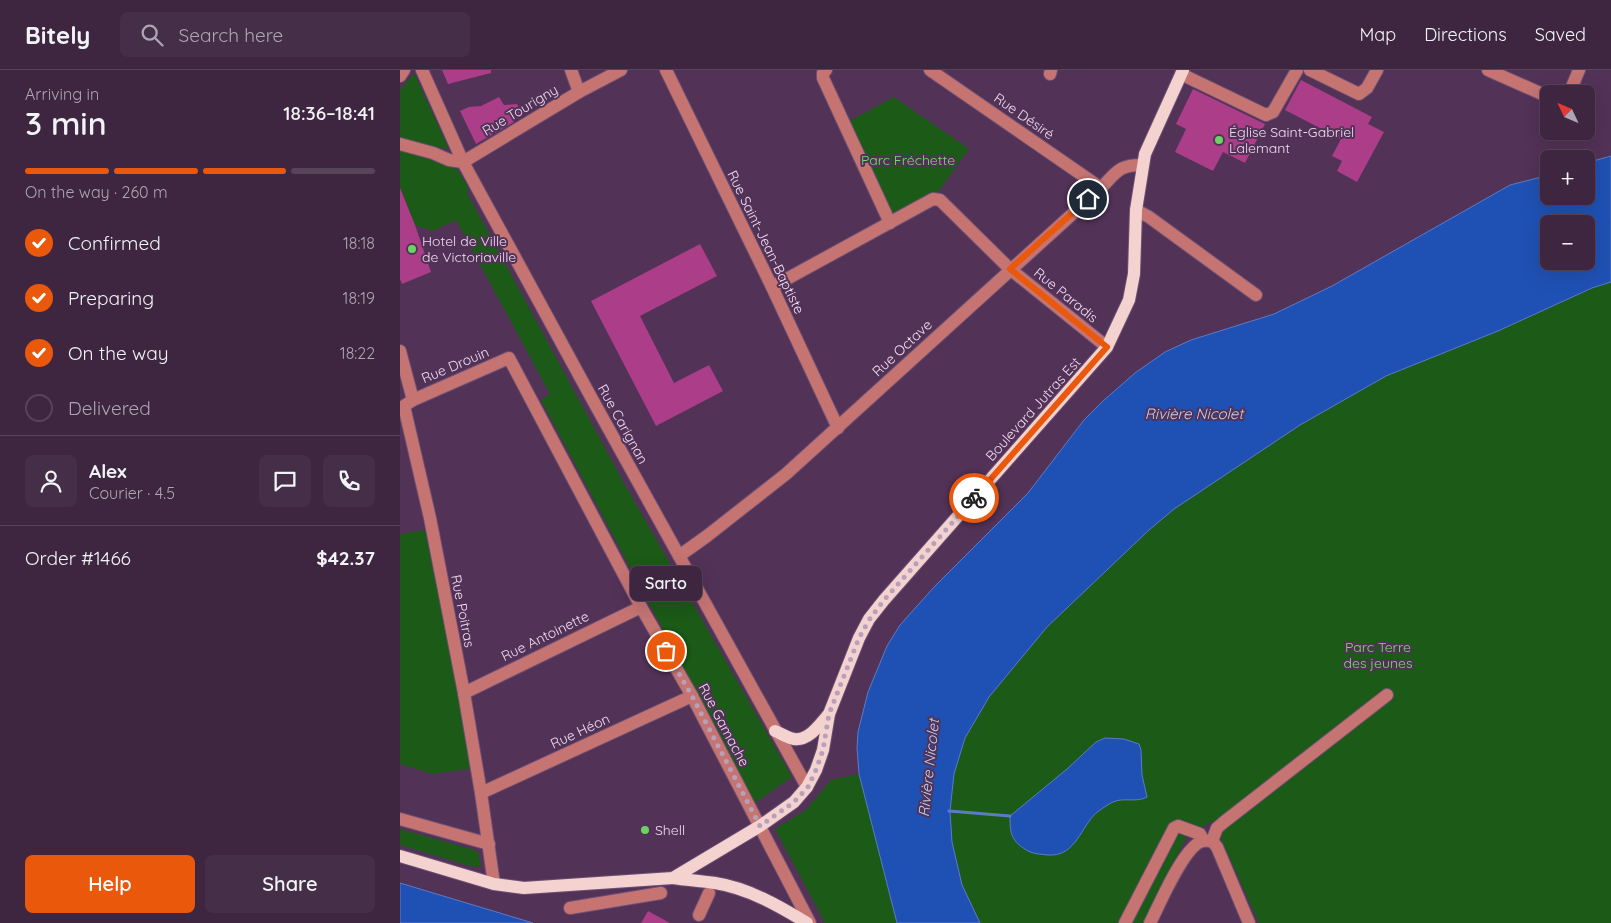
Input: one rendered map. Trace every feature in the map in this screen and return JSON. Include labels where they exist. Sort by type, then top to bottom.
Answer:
[{"type":"main road","name":"Boulevard Jutras Est","points":[[673,878],[760,826],[794,802],[808,787],[823,750],[829,714],[859,638],[869,620],[884,600],[1107,347],[1129,300],[1134,274],[1136,210],[1145,154],[1182,72]]},
{"type":"main road","points":[[775,731],[792,739],[806,737],[829,714]]},
{"type":"main road","points":[[400,856],[494,884],[524,888],[659,878],[716,883],[741,890],[776,904],[808,923]]},
{"type":"street","points":[[400,76],[404,70]]},
{"type":"street","name":"Rue Carignan","points":[[422,70],[463,162],[775,731],[808,787]]},
{"type":"street","points":[[571,70],[579,92]]},
{"type":"street","name":"Rue Tourigny","points":[[463,162],[579,92],[620,70]]},
{"type":"street","name":"Rue Saint-Jean-Baptiste","points":[[666,70],[772,287],[838,428]]},
{"type":"street","points":[[772,287],[890,223],[823,78],[823,73],[826,70]]},
{"type":"street","name":"Rue Désiré","points":[[930,70],[1101,188]]},
{"type":"street","points":[[1182,72],[1266,115],[1273,112],[1297,70]]},
{"type":"street","points":[[1310,70],[1359,94],[1367,88],[1376,70]]},
{"type":"street","points":[[1488,70],[1540,93]]},
{"type":"street","points":[[1573,85],[1579,70]]},
{"type":"street","points":[[400,144],[450,160],[463,162]]},
{"type":"street","name":"Rue Octave","points":[[679,556],[756,498],[838,428],[1010,269],[1101,188],[1120,168],[1127,165],[1142,165]]},
{"type":"street","name":"Rue Paradis","points":[[890,223],[934,199],[940,200],[1010,269],[1107,347]]},
{"type":"street","points":[[1136,210],[1150,217],[1256,295]]},
{"type":"street","name":"Rue Poitras","points":[[400,351],[406,404],[464,693],[494,884]]},
{"type":"street","name":"Rue Drouin","points":[[406,404],[509,358]]},
{"type":"street","name":"Rue Gamache","points":[[509,358],[641,607],[692,696],[808,923]]},
{"type":"street","name":"Rue Antoinette","points":[[464,693],[641,607]]},
{"type":"street","points":[[1150,923],[1184,857],[1193,847],[1207,841],[1224,822],[1387,695]]},
{"type":"street","name":"Rue Héon","points":[[481,793],[692,696]]},
{"type":"street","points":[[400,819],[489,844]]},
{"type":"street","points":[[1125,923],[1174,828],[1178,826],[1200,834],[1217,847],[1249,923]]},
{"type":"street","points":[[570,908],[663,896],[659,878]]},
{"type":"street","points":[[700,915],[709,893]]},
{"type":"green space","points":[[414,73],[449,149],[400,141],[400,90]]},
{"type":"green space","name":"Parc Fréchette","points":[[894,97],[969,149],[933,199],[890,223],[844,124]]},
{"type":"green space","points":[[400,149],[456,168],[468,186],[467,193],[625,485],[792,777],[755,803],[541,400],[550,394],[456,220],[433,231],[415,225],[400,187]]},
{"type":"green space","name":"Parc Terre des jeunes","points":[[1611,282],[1611,923],[1259,923],[1213,821],[1187,836],[1144,923],[980,923],[962,885],[952,842],[950,811],[954,774],[965,738],[989,697],[1047,627],[1149,530],[1174,509],[1300,425],[1386,376],[1498,331],[1592,288]]},
{"type":"green space","points":[[425,530],[474,768],[433,774],[400,764],[400,534]]},
{"type":"green space","points":[[859,774],[897,923],[825,923],[775,829],[806,810],[831,780]]},
{"type":"green space","points":[[400,829],[478,851],[481,867],[470,866],[400,845]]},
{"type":"water","name":"Rivière Nicolet","points":[[1611,156],[1611,282],[1592,288],[1498,331],[1386,376],[1300,425],[1174,509],[1149,530],[1047,627],[989,697],[965,738],[954,774],[950,811],[952,842],[962,885],[980,923],[897,923],[859,774],[857,748],[858,732],[868,692],[887,646],[900,625],[935,586],[1028,493],[1084,420],[1135,373],[1165,352],[1191,340],[1274,314],[1332,286],[1510,185],[1540,177],[1540,205],[1595,205],[1595,160]]},
{"type":"water","points":[[1105,738],[1124,739],[1139,744],[1142,775],[1147,797],[1139,800],[1113,802],[1103,808],[1094,815],[1070,848],[1056,855],[1033,853],[1018,844],[1010,828],[1010,816],[1067,769],[1096,742]]},
{"type":"water","points":[[400,883],[533,923],[400,923]]},
{"type":"building","points":[[442,70],[491,70],[491,73],[448,84]]},
{"type":"building","points":[[1301,80],[1372,117],[1368,124],[1384,132],[1357,182],[1337,171],[1342,161],[1332,156],[1341,139],[1285,110]]},
{"type":"building","name":"Église Saint-Gabriel Lalemant","points":[[1193,89],[1265,124],[1245,163],[1223,152],[1213,171],[1175,152],[1186,129],[1176,124]]},
{"type":"building","points":[[499,97],[504,105],[517,104],[522,114],[512,120],[514,122],[476,144],[460,111],[469,107],[481,106]]},
{"type":"building","name":"Hotel de Ville de Victoriaville","points":[[400,188],[431,272],[402,284],[400,279]]},
{"type":"building","points":[[700,244],[717,276],[640,316],[674,383],[709,365],[723,391],[656,426],[591,301]]},
{"type":"building","points":[[648,911],[670,923],[641,923]]},
{"type":"waterway","points":[[949,811],[1010,816]]},
{"type":"way so far","points":[[666,651],[692,696],[760,826],[794,802],[808,787],[823,750],[829,714],[859,638],[869,620],[884,600],[974,498]]},
{"type":"place","name":"Église Saint-Gabriel Lalemant","points":[[1219,140]]},
{"type":"place","name":"Hotel de Ville de Victoriaville","points":[[412,249]]},
{"type":"place","name":"Sarto","points":[[666,651]]},
{"type":"place","name":"Shell","points":[[645,830]]},
{"type":"route","points":[[974,498],[1107,347],[1010,269],[1088,199]]}]
